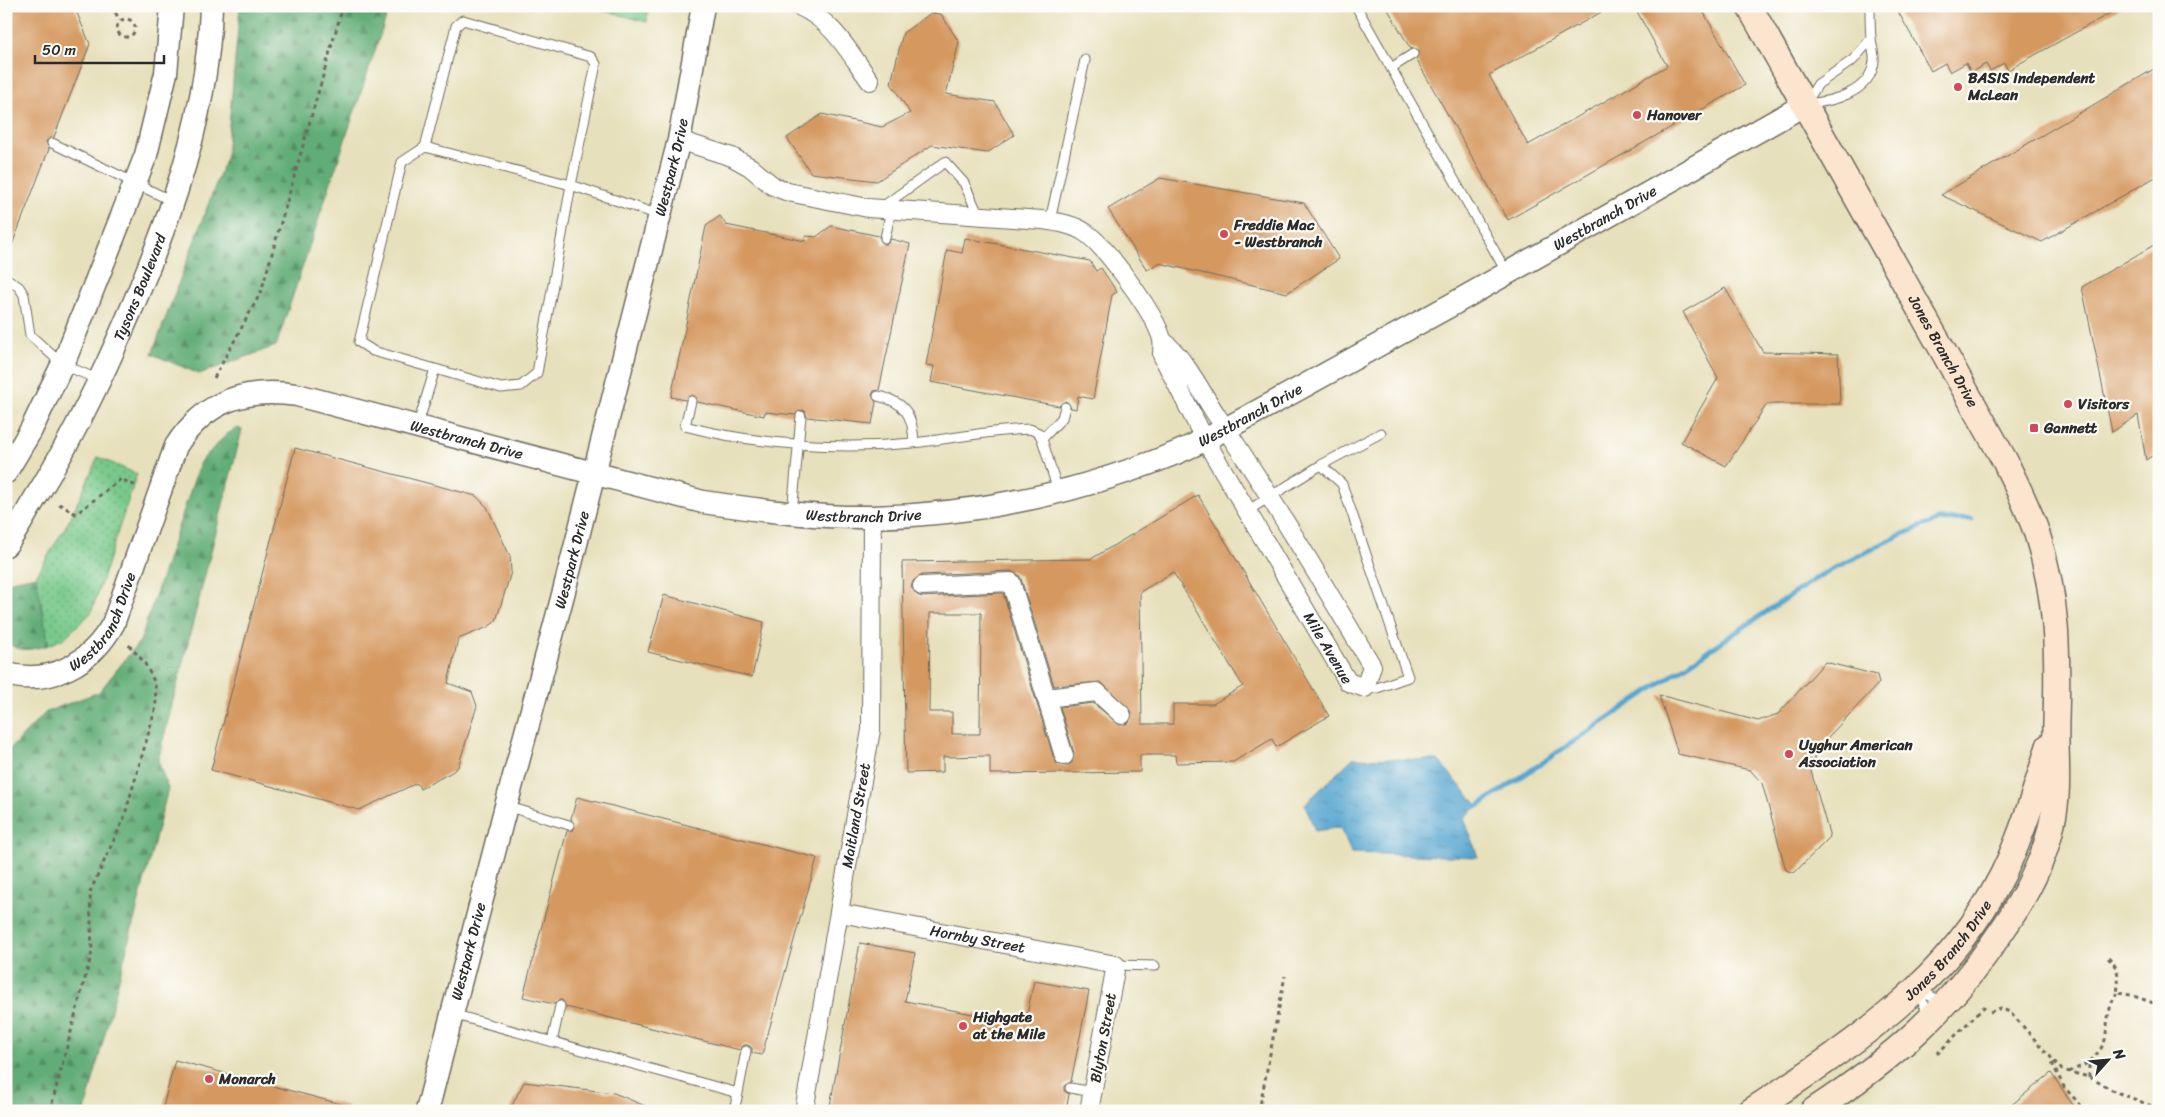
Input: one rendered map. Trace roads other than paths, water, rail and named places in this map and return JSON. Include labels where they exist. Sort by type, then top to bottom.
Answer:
[{"type":"main road","name":"Jones Branch Drive","points":[[1749,6],[2005,461],[2029,515],[2048,572],[2055,618],[2058,685],[2056,722],[2057,795],[2044,852],[2016,911],[1979,964],[1938,1013],[1881,1064],[1813,1111]]},
{"type":"main road","name":"Jones Branch Drive","points":[[1752,1111],[1861,1037],[1918,988],[1958,942],[2003,875],[2029,810],[2056,722]]},
{"type":"street","points":[[6,472],[31,430],[62,364],[146,155],[166,73],[172,6]]},
{"type":"street","name":"Tysons Boulevard","points":[[6,545],[69,443],[100,380],[143,284],[183,168],[207,64],[211,6]]},
{"type":"street","name":"Westpark Drive","points":[[427,1111],[564,591],[679,140],[703,6]]},
{"type":"street","points":[[799,6],[827,22],[870,81]]},
{"type":"street","name":"Westbranch Drive","points":[[6,674],[35,677],[54,674],[73,667],[89,656],[103,641],[113,624],[176,446],[186,429],[202,414],[218,404],[238,396],[258,393],[297,395],[704,502],[792,513],[872,517],[939,512],[998,504],[1058,492],[1114,476],[1205,440],[1372,349],[1804,105]]},
{"type":"street","points":[[679,140],[732,157],[750,167],[773,186],[788,192],[850,206],[1050,221],[1085,232],[1104,250],[1152,318],[1162,340]]},
{"type":"street","name":"Mile Avenue","points":[[1162,340],[1177,352],[1225,428],[1247,458],[1372,666],[1365,688],[1348,682],[1205,440],[1162,355],[1162,340]]},
{"type":"street","name":"Maitland Street","points":[[804,1111],[871,730],[872,517]]},
{"type":"street","points":[[922,586],[1011,582],[1064,756]]},
{"type":"street","points":[[1046,698],[1097,692],[1122,715]]},
{"type":"street","name":"Hornby Street","points":[[840,913],[1116,965]]},
{"type":"street","name":"Blyton Street","points":[[1090,1111],[1116,965]]},
{"type":"lane","points":[[1356,6],[1507,273]]},
{"type":"lane","points":[[1804,105],[1835,101],[1843,98],[1863,82],[1874,64],[1870,6]]},
{"type":"lane","points":[[462,20],[591,57],[596,64],[571,185],[537,373],[521,386],[500,388],[373,351],[359,342],[402,162],[425,147],[456,26],[462,20]]},
{"type":"lane","points":[[1804,105],[1818,84],[1853,60],[1871,39]]},
{"type":"lane","points":[[1391,68],[1413,54]]},
{"type":"lane","points":[[1050,221],[1084,60]]},
{"type":"lane","points":[[52,143],[172,201]]},
{"type":"lane","points":[[425,147],[571,185],[660,215]]},
{"type":"lane","points":[[886,238],[885,209],[945,162],[964,183],[979,216]]},
{"type":"lane","points":[[6,278],[19,287],[24,295],[30,335],[62,364],[100,380]]},
{"type":"lane","points":[[417,427],[435,369]]},
{"type":"lane","points":[[878,396],[891,399],[907,412],[914,427],[914,443]]},
{"type":"lane","points":[[691,401],[685,426],[737,437],[800,444],[914,443],[1030,428],[1042,438],[1058,492]]},
{"type":"lane","points":[[1042,438],[1062,418],[1065,407]]},
{"type":"lane","points":[[792,513],[800,444],[801,416]]},
{"type":"lane","points":[[1247,511],[1321,465],[1381,433]]},
{"type":"lane","points":[[1321,465],[1342,484],[1408,677],[1377,688],[1365,688]]},
{"type":"lane","points":[[506,806],[569,825]]},
{"type":"lane","points":[[1116,965],[1155,966]]},
{"type":"lane","points":[[1918,988],[1938,1013]]},
{"type":"lane","points":[[1918,988],[1938,1013]]},
{"type":"lane","points":[[552,1042],[560,1006]]},
{"type":"lane","points":[[452,1014],[738,1093]]},
{"type":"lane","points":[[734,1111],[746,1051]]},
{"type":"lane","points":[[1070,1088],[1093,1092]]},
{"type":"water","points":[[1353,758],[1438,760],[1478,806],[1464,818],[1478,857],[1351,853],[1341,827],[1315,831],[1305,804]]},
{"type":"waterway","points":[[1478,806],[1821,575],[1898,536],[1938,520],[1972,519]]},
{"type":"place","name":"BASIS Independent McLean","points":[[1958,87]]},
{"type":"place","name":"Hanover","points":[[1637,115]]},
{"type":"place","name":"Freddie Mac - Westbranch","points":[[1224,234]]},
{"type":"place","name":"Visitors","points":[[2068,404]]},
{"type":"place","name":"Gannett","points":[[2034,428]]},
{"type":"place","name":"Uyghur American Association","points":[[1789,754]]},
{"type":"place","name":"Highgate at the Mile","points":[[963,1026]]},
{"type":"place","name":"Monarch","points":[[209,1079]]}]
